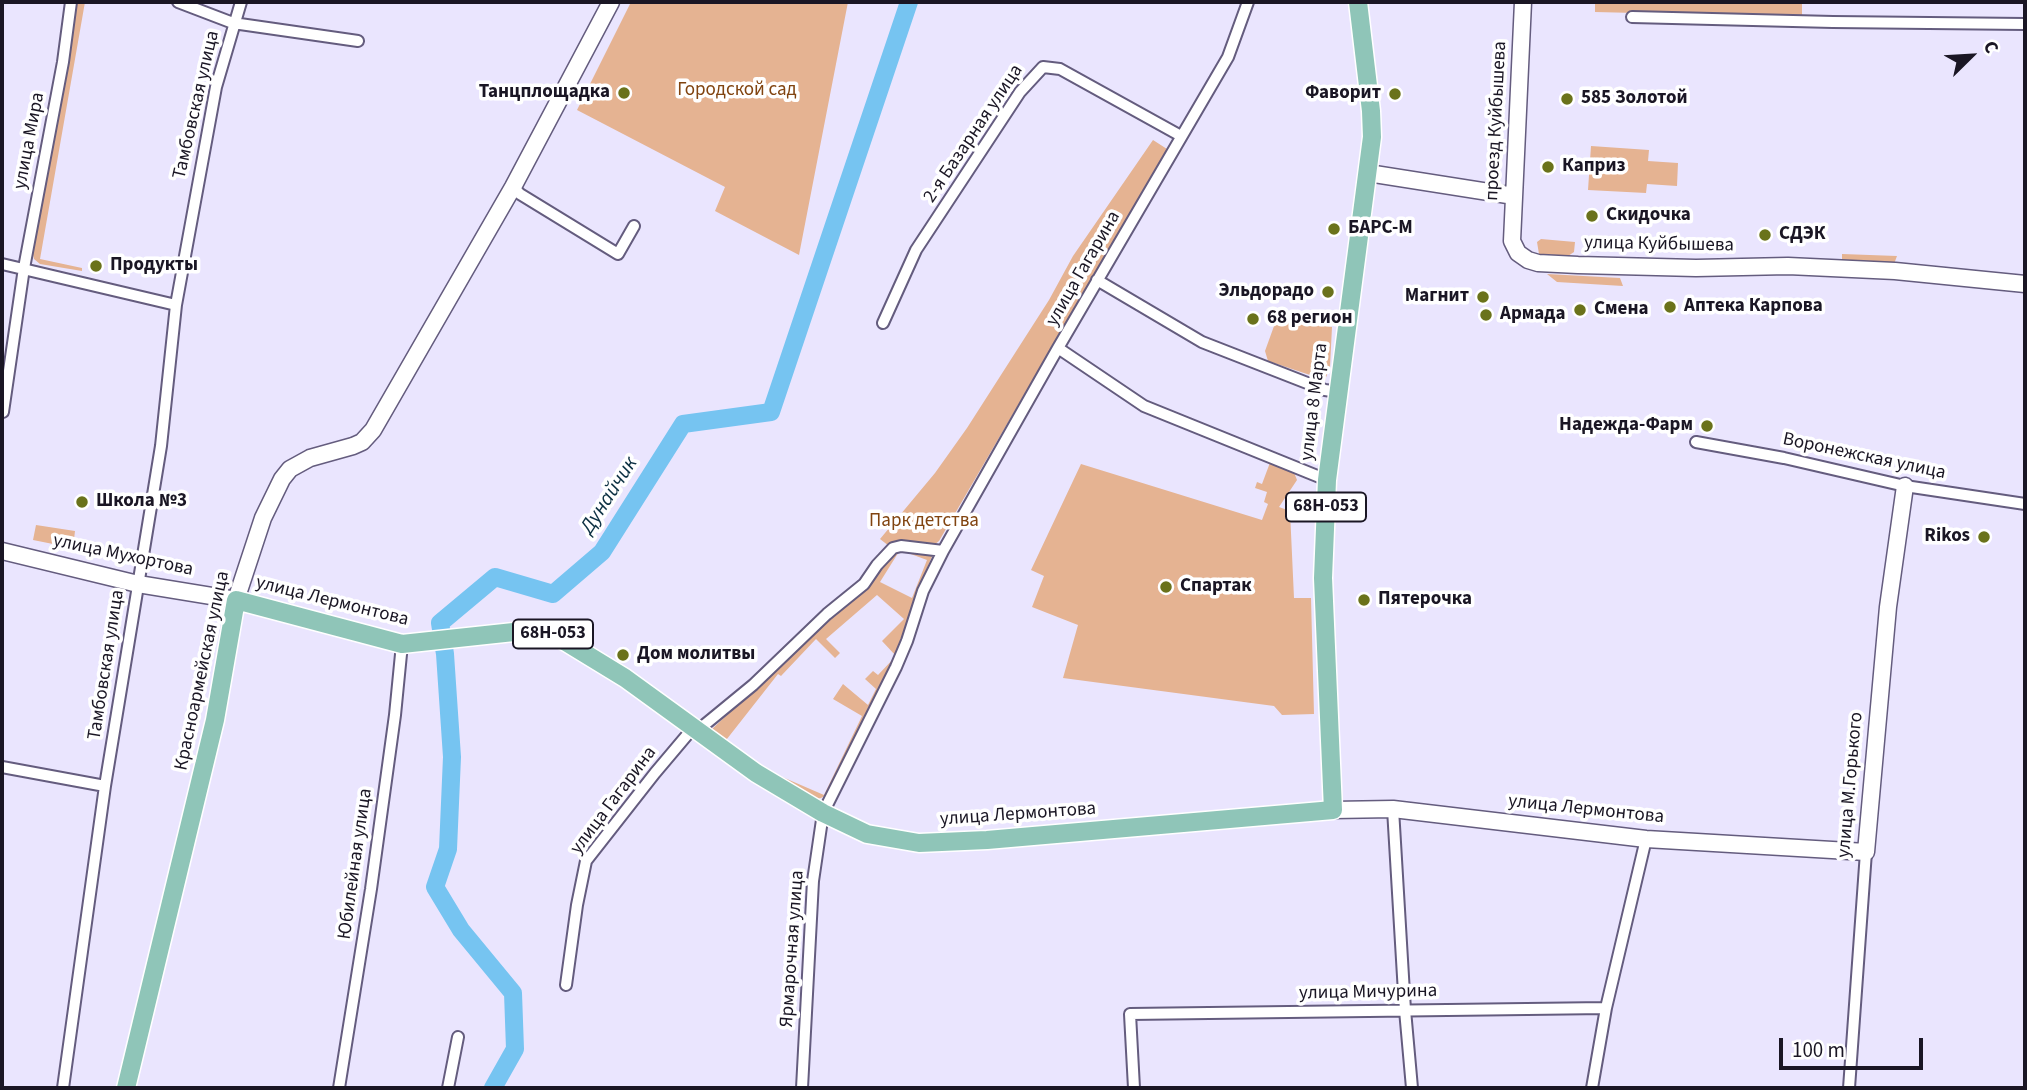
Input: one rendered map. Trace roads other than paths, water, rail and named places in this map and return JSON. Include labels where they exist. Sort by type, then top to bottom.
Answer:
[{"type":"main road","name":"улица 8 Марта","points":[[1333,810],[1324,589],[1327,480],[1371,137],[1371,111],[1358,2]]},
{"type":"main road","name":"улица Лермонтова","points":[[236,600],[402,644],[523,631],[553,634],[625,678],[756,773],[823,813],[867,834],[919,843],[987,840],[1333,810]]},
{"type":"main road","name":"Красноармейская улица","points":[[126,1088],[215,720],[236,600]]},
{"type":"street","name":"улица Мира","points":[[3,412],[24,268],[63,61],[71,2]]},
{"type":"street","points":[[178,2],[233,23],[358,41]]},
{"type":"street","name":"Тамбовская улица","points":[[63,1088],[105,786],[161,446],[176,305],[211,110],[241,2]]},
{"type":"street","name":"Красноармейская улица","points":[[236,600],[263,519],[290,469],[310,458],[343,450],[368,437],[513,187],[611,2]]},
{"type":"street","name":"улица Гагарина","points":[[823,813],[896,667],[923,591],[943,551],[1228,57],[1248,2]]},
{"type":"street","name":"проезд Куйбышева","points":[[1512,241],[1523,2]]},
{"type":"street","points":[[1632,18],[2025,24]]},
{"type":"street","name":"2-я Базарная улица","points":[[883,323],[916,250],[1020,92],[1043,66],[1060,69],[1181,136]]},
{"type":"street","points":[[1368,173],[1514,196]]},
{"type":"street","points":[[513,187],[520,194],[618,254],[634,226]]},
{"type":"street","name":"улица Куйбышева","points":[[1512,241],[1522,256],[1538,263],[1882,270],[2025,284]]},
{"type":"street","points":[[2,264],[176,305]]},
{"type":"street","points":[[1097,280],[1202,342],[1325,390],[1338,392]]},
{"type":"street","points":[[1058,348],[1151,409],[1327,480]]},
{"type":"street","name":"Воронежская улица","points":[[1696,442],[1784,458],[1905,486],[2025,504]]},
{"type":"street","name":"улица М.Горького","points":[[1849,1088],[1866,852],[1888,607],[1905,486]]},
{"type":"street","name":"улица Гагарина","points":[[566,985],[586,861],[655,773],[695,730],[753,685],[827,614],[864,584],[893,548],[901,546],[943,551]]},
{"type":"street","name":"улица Мухортова","points":[[2,551],[138,584],[236,600]]},
{"type":"street","name":"Юбилейная улица","points":[[339,1088],[371,888],[402,644]]},
{"type":"street","points":[[2,767],[105,786]]},
{"type":"street","points":[[1392,809],[1412,1088]]},
{"type":"street","name":"улица Лермонтова","points":[[1333,810],[1392,809],[1646,839],[1866,852]]},
{"type":"street","name":"Ярмарочная улица","points":[[802,1088],[813,881],[823,813]]},
{"type":"street","points":[[1592,1088],[1606,1008],[1646,839]]},
{"type":"street","name":"улица Мичурина","points":[[1134,1088],[1130,1014],[1606,1008]]},
{"type":"street","points":[[448,1088],[458,1037]]},
{"type":"waterway","name":"Дунайчик","points":[[493,1088],[515,1049],[513,993],[461,930],[435,887],[448,849],[452,757],[445,654],[440,623],[495,577],[553,594],[602,552],[683,424],[771,412],[909,2]]},
{"type":"place","name":"Танцплощадка","points":[[624,93]]},
{"type":"place","name":"Фаворит","points":[[1395,94]]},
{"type":"place","name":"585 Золотой","points":[[1567,99]]},
{"type":"place","name":"Каприз","points":[[1548,167]]},
{"type":"place","name":"Скидочка","points":[[1592,216]]},
{"type":"place","name":"БАРС-М","points":[[1334,229]]},
{"type":"place","name":"СДЭК","points":[[1765,235]]},
{"type":"place","name":"Продукты","points":[[96,266]]},
{"type":"place","name":"Эльдорадо","points":[[1328,292]]},
{"type":"place","name":"Магнит","points":[[1483,297]]},
{"type":"place","name":"Аптека Карпова","points":[[1670,307]]},
{"type":"place","name":"Смена","points":[[1580,310]]},
{"type":"place","name":"Армада","points":[[1486,315]]},
{"type":"place","name":"68 регион","points":[[1253,319]]},
{"type":"place","name":"Надежда-Фарм","points":[[1707,426]]},
{"type":"place","name":"Школа №3","points":[[82,502]]},
{"type":"place","name":"Rikos","points":[[1984,537]]},
{"type":"place","name":"Спартак","points":[[1166,587]]},
{"type":"place","name":"Пятерочка","points":[[1364,600]]},
{"type":"place","name":"Дом молитвы","points":[[623,655]]},
{"type":"park label","name":"Городской сад","points":[[737,91]]},
{"type":"park label","name":"Парк детства","points":[[924,522]]}]
